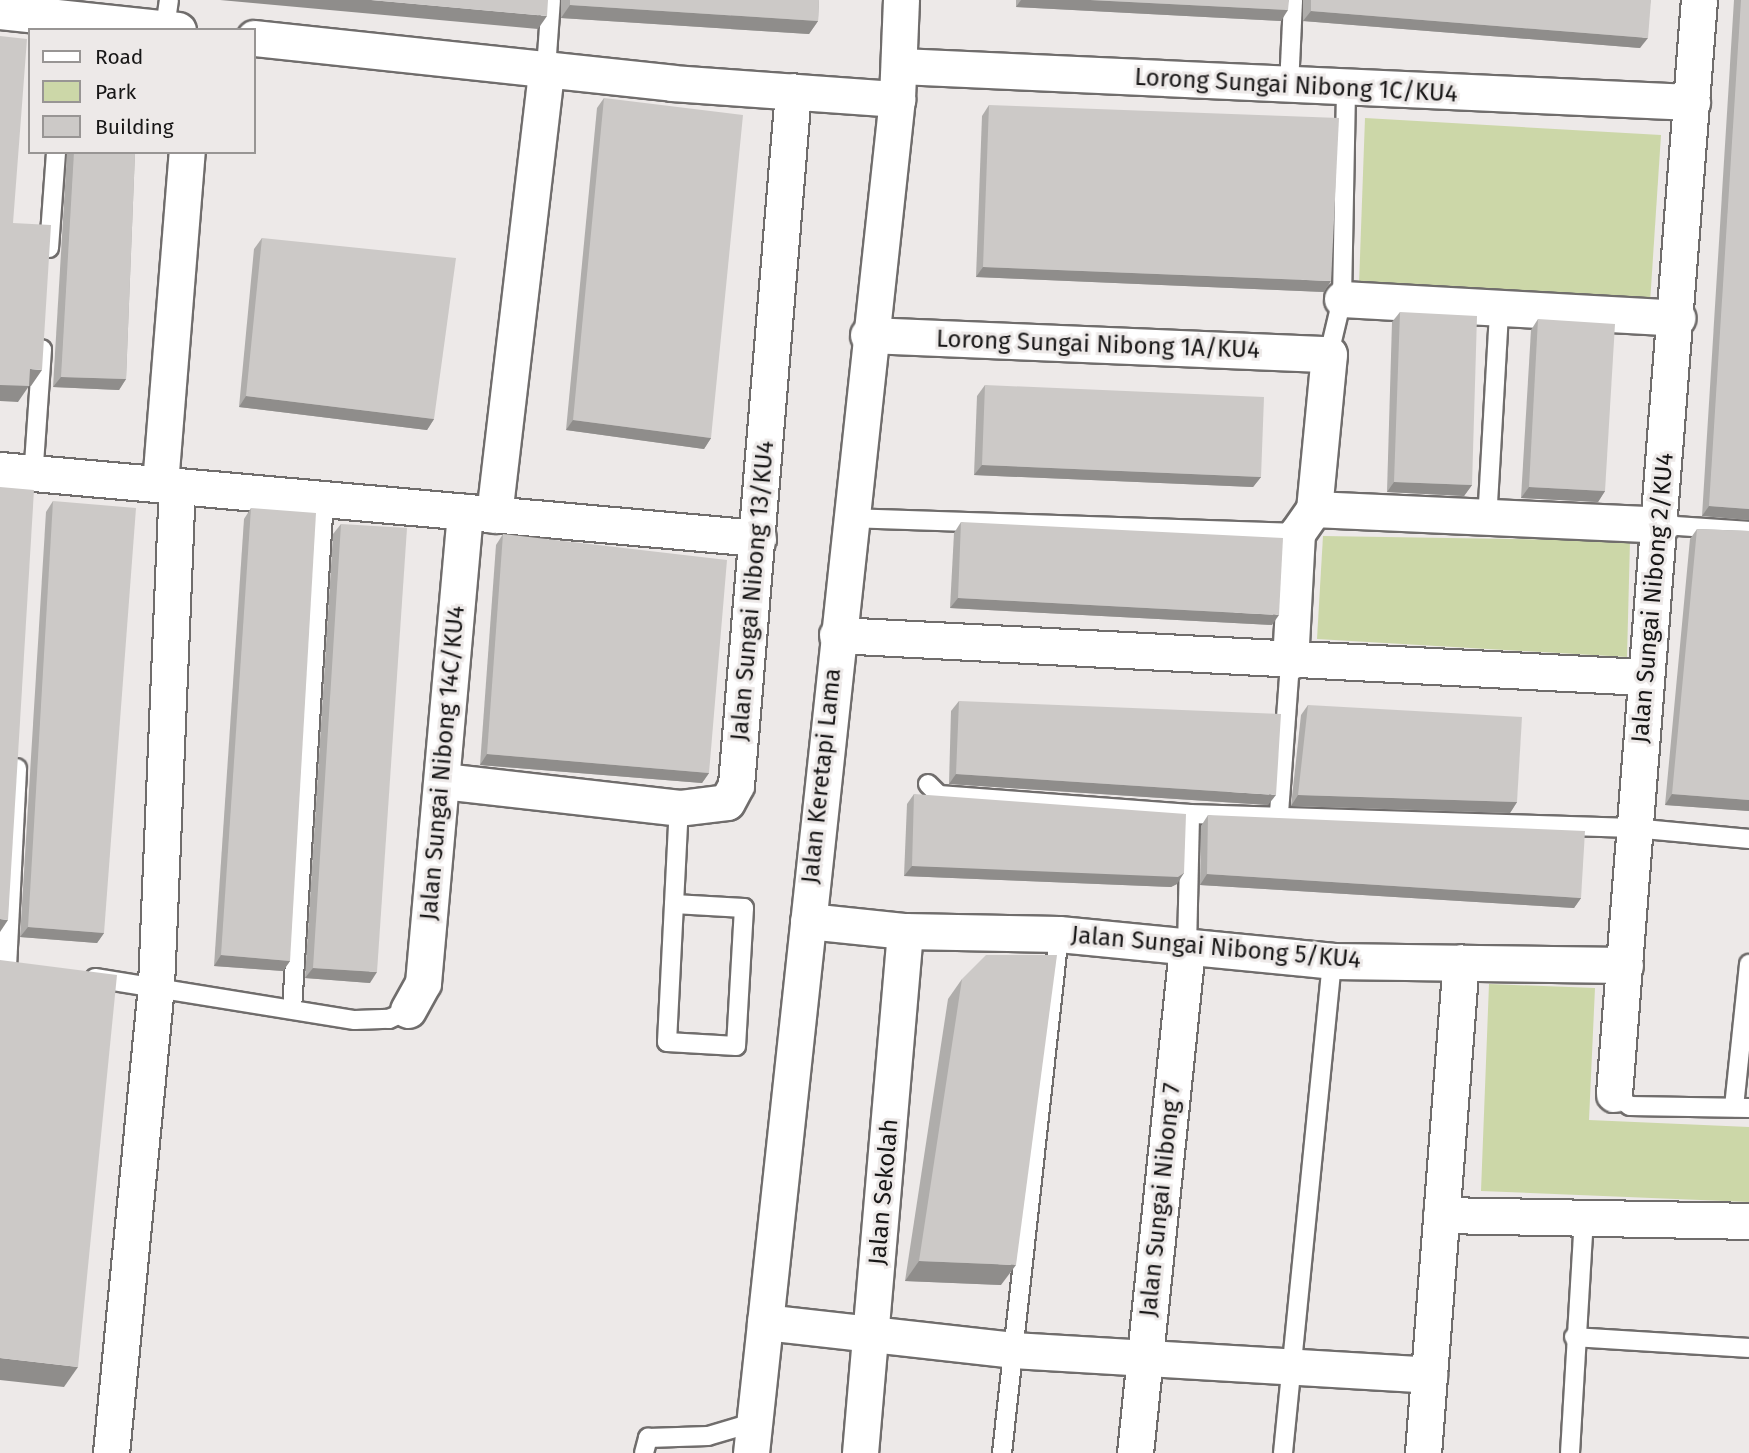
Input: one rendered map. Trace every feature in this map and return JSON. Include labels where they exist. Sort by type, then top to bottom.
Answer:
[{"type":"street","name":"Jalan Keretapi Lama","points":[[753,1438],[868,335],[898,82],[901,0]]},
{"type":"street","name":"Jalan Sungai Nibong 2/KU4","points":[[1614,1094],[1644,677],[1662,525],[1699,0]]},
{"type":"street","points":[[0,11],[64,24],[170,19]]},
{"type":"street","name":"Lorong Sungai Nibong 1C/KU4","points":[[256,38],[546,69],[793,91],[898,82],[1289,86],[1692,102]]},
{"type":"street","name":"Jalan Sungai Nibong 14C/KU4","points":[[408,1010],[423,983],[443,781],[546,69]]},
{"type":"street","name":"Jalan Sungai Nibong 13/KU4","points":[[443,781],[679,808],[727,802],[736,785],[793,91]]},
{"type":"street","points":[[111,1453],[156,985],[169,485],[187,154]]},
{"type":"street","points":[[1342,299],[1499,311],[1676,318]]},
{"type":"street","name":"Lorong Sungai Nibong 1A/KU4","points":[[868,335],[1329,354]]},
{"type":"street","points":[[1290,662],[1305,521],[1329,354]]},
{"type":"street","points":[[22,481],[169,485],[758,538]]},
{"type":"street","points":[[1305,521],[1662,525]]},
{"type":"street","points":[[837,635],[1290,662],[1644,677]]},
{"type":"street","name":"Jalan Sungai Nibong 5/KU4","points":[[808,921],[905,932],[1059,934],[1332,961],[1625,965]]},
{"type":"street","name":"Jalan Sekolah","points":[[860,1453],[873,1333],[905,932]]},
{"type":"street","name":"Jalan Sungai Nibong 7","points":[[1135,1453],[1187,948]]},
{"type":"street","points":[[1423,1453],[1461,962]]},
{"type":"street","points":[[1441,1215],[1749,1220]]},
{"type":"street","points":[[765,1322],[1013,1350],[1429,1375]]},
{"type":"lane","points":[[546,69],[551,0]]},
{"type":"lane","points":[[1289,86],[1293,0]]},
{"type":"lane","points":[[1329,354],[1342,299],[1346,90]]},
{"type":"lane","points":[[48,264],[55,154]]},
{"type":"lane","points":[[1487,521],[1499,311]]},
{"type":"lane","points":[[22,481],[43,334]]},
{"type":"lane","points":[[292,1009],[324,499]]},
{"type":"lane","points":[[849,519],[1305,521]]},
{"type":"lane","points":[[1662,525],[1749,531]]},
{"type":"lane","points":[[1279,813],[1290,662]]},
{"type":"lane","points":[[18,748],[3,967],[34,971]]},
{"type":"lane","points":[[928,784],[939,795],[1190,814],[1279,813],[1633,828],[1749,839]]},
{"type":"lane","points":[[674,904],[744,908],[736,1046],[667,1042],[674,904],[679,808]]},
{"type":"lane","points":[[1187,948],[1190,814]]},
{"type":"lane","points":[[1002,1453],[1059,934]]},
{"type":"lane","points":[[1283,1453],[1332,961]]},
{"type":"lane","points":[[1614,1094],[1630,1106],[1741,1108],[1749,964]]},
{"type":"lane","points":[[75,975],[156,985],[355,1020],[389,1019],[408,1010]]},
{"type":"lane","points":[[1570,1453],[1574,1337],[1584,1219]]},
{"type":"lane","points":[[1574,1337],[1749,1348]]},
{"type":"lane","points":[[644,1453],[648,1438],[753,1438]]},
{"type":"green space","points":[[1365,118],[1661,135],[1650,303],[1359,285]]},
{"type":"green space","points":[[1323,536],[1630,541],[1627,657],[1317,639]]},
{"type":"green space","points":[[1489,984],[1595,988],[1589,1120],[1749,1127],[1749,1202],[1481,1191]]},
{"type":"building","points":[[371,0],[548,0],[547,16]]},
{"type":"building","points":[[570,0],[819,0],[818,21],[570,5]]},
{"type":"building","points":[[1090,0],[1289,0],[1288,10]]},
{"type":"building","points":[[1311,0],[1651,0],[1648,38],[1311,11]]},
{"type":"building","points":[[1741,0],[1749,0],[1749,509],[1709,506]]},
{"type":"building","points":[[0,36],[27,39],[13,223],[51,225],[42,370],[30,369],[29,386],[0,385]]},
{"type":"building","points":[[604,98],[743,115],[711,438],[573,420]]},
{"type":"building","points":[[989,105],[1339,118],[1331,281],[983,267]]},
{"type":"building","points":[[74,154],[135,154],[126,379],[61,377]]},
{"type":"building","points":[[262,238],[456,258],[434,419],[246,396]]},
{"type":"building","points":[[1400,312],[1477,316],[1472,485],[1394,482]]},
{"type":"building","points":[[1538,319],[1615,324],[1605,491],[1529,487]]},
{"type":"building","points":[[985,385],[1264,397],[1261,477],[982,465]]},
{"type":"building","points":[[0,487],[34,490],[8,920],[0,919]]},
{"type":"building","points":[[53,501],[136,508],[104,933],[28,927]]},
{"type":"building","points":[[251,508],[316,513],[290,961],[221,955]]},
{"type":"building","points":[[961,522],[1283,538],[1279,615],[958,598]]},
{"type":"building","points":[[341,524],[407,528],[377,972],[313,968]]},
{"type":"building","points":[[1697,529],[1749,531],[1749,800],[1672,794]]},
{"type":"building","points":[[503,534],[727,560],[709,773],[487,754]]},
{"type":"building","points":[[959,701],[1281,714],[1276,795],[956,774]]},
{"type":"building","points":[[1308,705],[1522,717],[1517,802],[1298,795]]},
{"type":"building","points":[[914,794],[1186,814],[1184,873],[1178,877],[912,866]]},
{"type":"building","points":[[1208,815],[1585,831],[1581,898],[1207,874]]},
{"type":"building","points":[[986,955],[1057,955],[1016,1265],[919,1261],[962,979]]},
{"type":"building","points":[[0,960],[117,975],[78,1367],[0,1358]]}]
